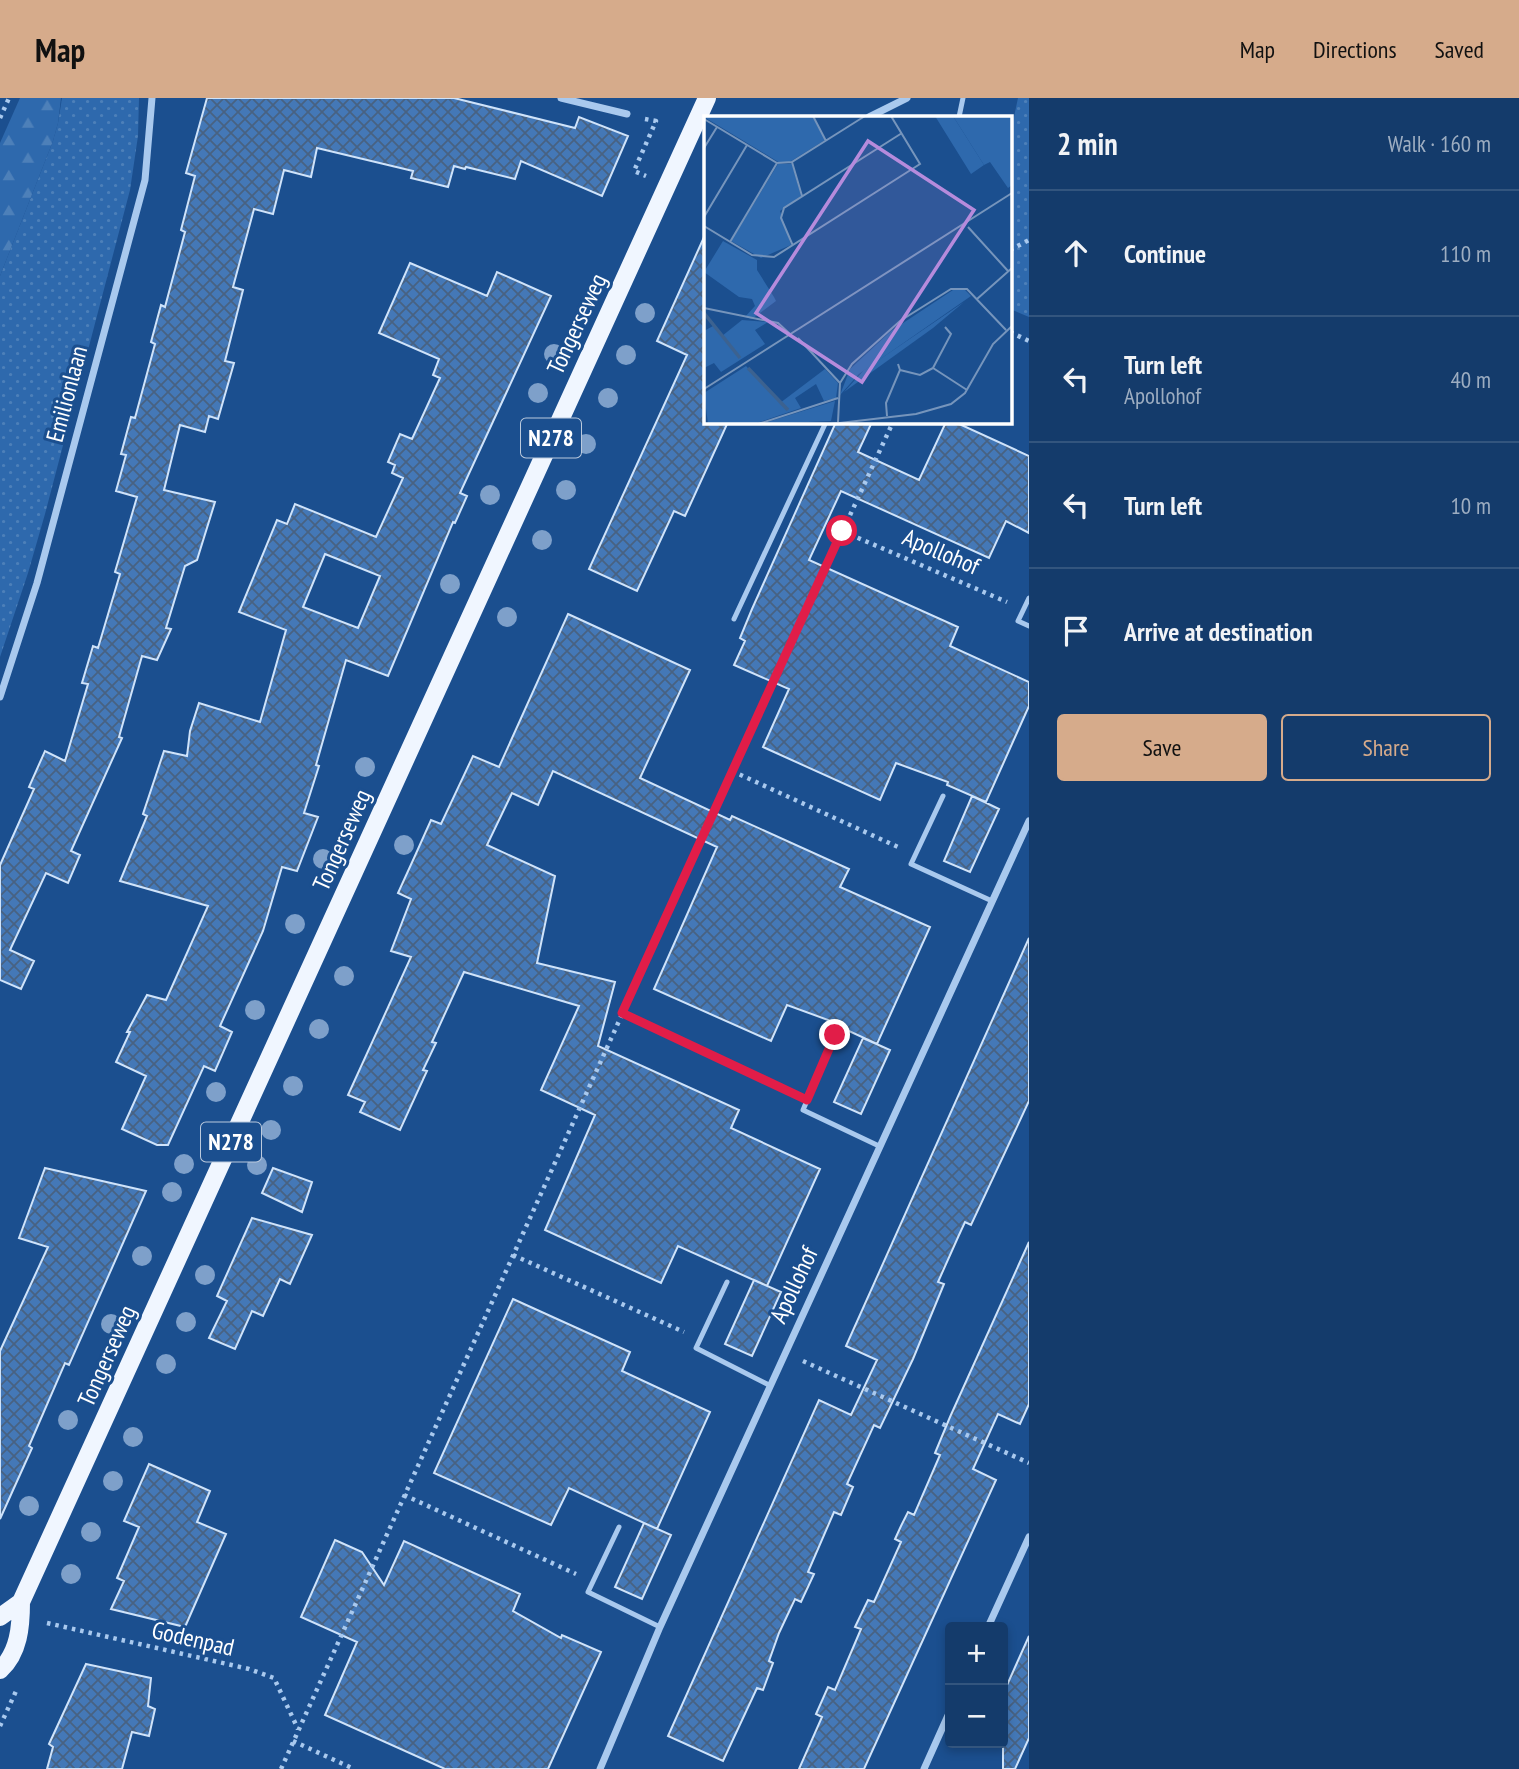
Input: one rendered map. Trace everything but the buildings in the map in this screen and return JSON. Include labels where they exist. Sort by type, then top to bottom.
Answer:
[{"type":"main road","name":"Tongerseweg","points":[[0,1670],[6,1665],[21,1632],[21,1602],[667,184],[706,109]]},
{"type":"main road","name":"Tongerseweg","points":[[0,1617],[21,1602]]},
{"type":"street","name":"Emilionlaan","points":[[0,697],[37,583],[145,180],[152,98]]},
{"type":"street","points":[[561,98],[627,114]]},
{"type":"street","points":[[871,116],[908,98]]},
{"type":"street","name":"Apollohof","points":[[600,1769],[660,1627],[769,1385],[1029,821]]},
{"type":"street","points":[[990,1622],[1029,1536]]},
{"type":"street","points":[[924,1769],[945,1722]]},
{"type":"lane","points":[[959,116],[963,98]]},
{"type":"lane","points":[[734,619],[825,424]]},
{"type":"lane","points":[[1029,598],[1018,621],[1029,626]]},
{"type":"lane","points":[[943,796],[911,864],[992,901]]},
{"type":"lane","points":[[835,1035],[803,1110],[879,1146]]},
{"type":"lane","points":[[727,1282],[696,1348],[769,1385]]},
{"type":"lane","points":[[619,1527],[588,1592],[660,1627]]},
{"type":"path","points":[[0,118],[9,98]]},
{"type":"path","points":[[656,121],[634,171],[667,184]]},
{"type":"path","points":[[1012,249],[1029,240]]},
{"type":"path","points":[[1012,333],[1029,341]]},
{"type":"path","points":[[281,1769],[622,1013],[892,424]]},
{"type":"path","name":"Apollohof","points":[[842,531],[1024,609]]},
{"type":"path","points":[[732,771],[915,855]]},
{"type":"path","points":[[622,1013],[807,1100]]},
{"type":"path","points":[[513,1255],[700,1339]]},
{"type":"path","points":[[784,1353],[1029,1463]]},
{"type":"path","points":[[404,1495],[593,1581]]},
{"type":"path","name":"Godenpad","points":[[47,1623],[249,1669],[274,1678],[298,1730]]},
{"type":"path","points":[[293,1741],[354,1769]]},
{"type":"green space","points":[[20,98],[61,98],[53,141],[0,276],[0,143]]},
{"type":"green space","points":[[62,98],[139,98],[138,136],[130,190],[45,514],[0,657],[0,276],[53,141]]},
{"type":"green space","points":[[1018,98],[1029,98],[1029,317],[1012,310],[1012,126]]},
{"type":"route","points":[[835,1035],[807,1100],[622,1013],[842,531]]}]
